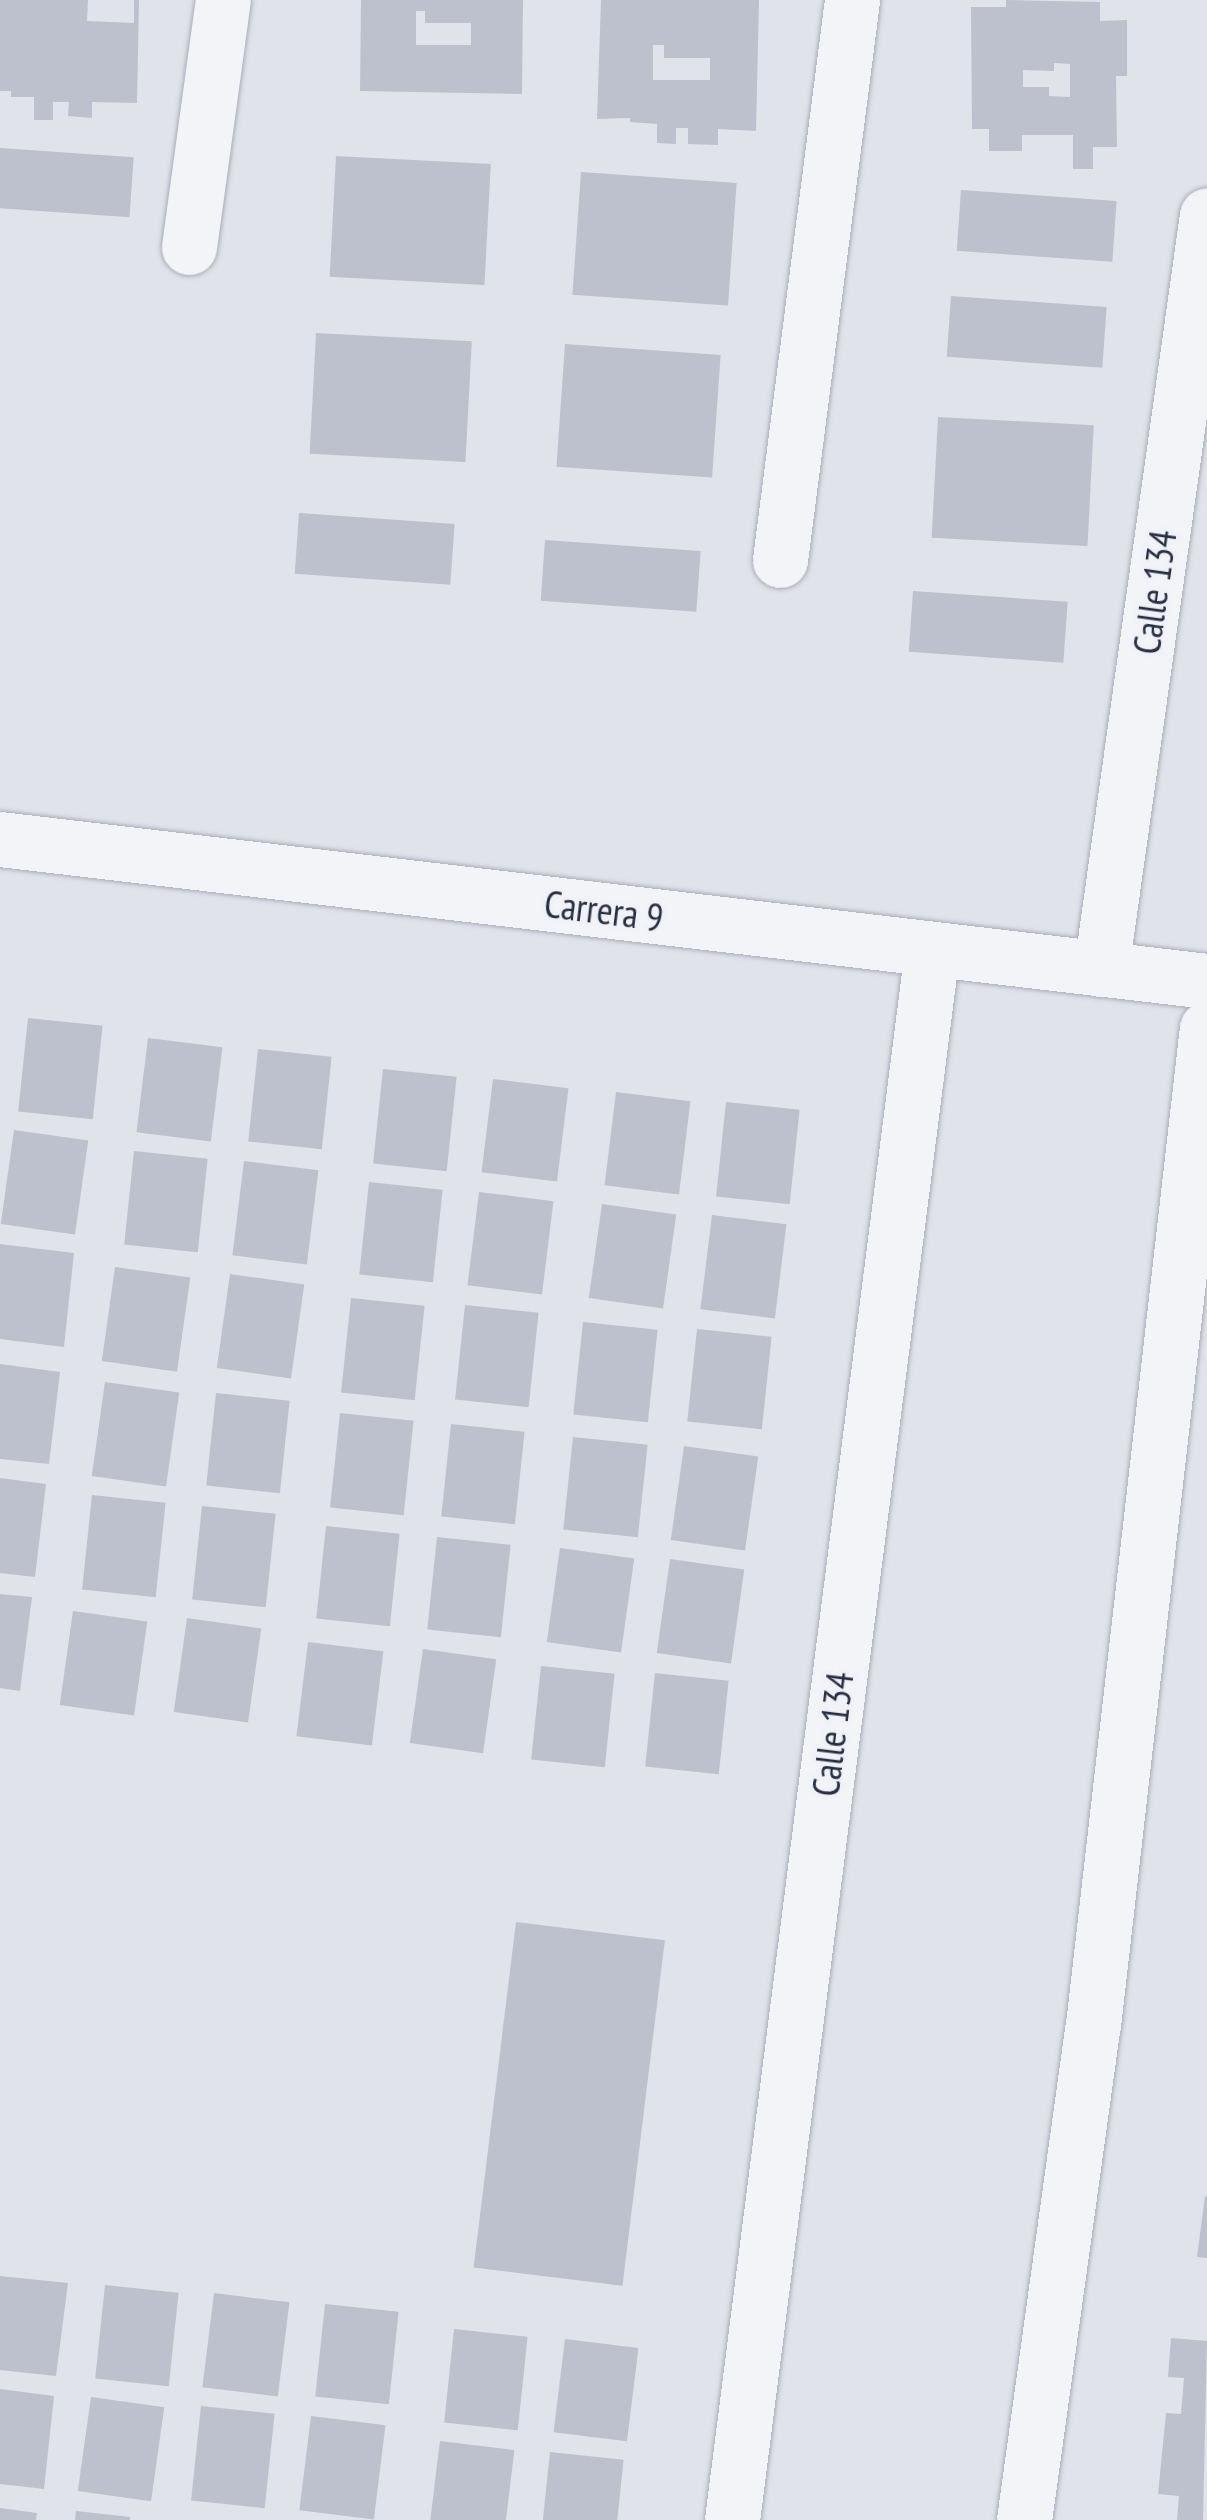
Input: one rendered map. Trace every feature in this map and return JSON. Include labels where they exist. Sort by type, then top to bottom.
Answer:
[{"type":"street","points":[[189,247],[223,0]]},
{"type":"street","points":[[780,560],[852,0]]},
{"type":"street","name":"Calle 134","points":[[1101,969],[1207,215]]},
{"type":"street","name":"Carrera 9","points":[[0,839],[1207,982]]},
{"type":"street","name":"Calle 134","points":[[732,2520],[932,949]]},
{"type":"street","points":[[1024,2520],[1092,2024],[1207,1028]]},
{"type":"building","points":[[0,0],[88,0],[87,21],[134,23],[134,0],[139,0],[137,103],[92,102],[92,118],[68,116],[69,102],[53,102],[53,120],[34,120],[34,97],[11,97],[11,91],[0,91]]},
{"type":"building","points":[[361,0],[523,0],[522,94],[360,91]],"holes":[[[416,11],[425,11],[425,23],[471,23],[471,45],[416,45]]]},
{"type":"building","points":[[601,0],[759,0],[756,131],[718,129],[718,145],[688,144],[688,128],[676,128],[676,144],[657,143],[657,124],[630,122],[630,118],[597,119]],"holes":[[[653,45],[664,45],[664,58],[710,58],[710,80],[653,80]]]},
{"type":"building","points":[[1006,0],[1100,2],[1100,21],[1127,20],[1127,76],[1116,76],[1117,147],[1093,147],[1093,169],[1073,169],[1073,135],[1022,135],[1022,151],[989,151],[989,129],[972,129],[971,7],[1006,7]],"holes":[[[1054,63],[1070,64],[1070,97],[1049,96],[1049,87],[1023,87],[1023,70],[1054,71]]]},
{"type":"building","points":[[0,148],[134,157],[129,217],[0,208]]},
{"type":"building","points":[[336,156],[491,164],[484,285],[330,277]]},
{"type":"building","points":[[581,172],[737,183],[728,306],[572,295]]},
{"type":"building","points":[[961,190],[1117,201],[1112,262],[957,251]]},
{"type":"building","points":[[951,296],[1107,307],[1102,368],[947,357]]},
{"type":"building","points":[[316,333],[472,341],[465,462],[310,454]]},
{"type":"building","points":[[565,344],[721,355],[712,478],[556,467]]},
{"type":"building","points":[[938,417],[1094,425],[1087,546],[932,538]]},
{"type":"building","points":[[299,513],[455,524],[450,585],[295,574]]},
{"type":"building","points":[[545,540],[701,551],[696,612],[541,601]]},
{"type":"building","points":[[913,591],[1068,602],[1063,663],[909,652]]},
{"type":"building","points":[[28,1018],[103,1026],[93,1119],[18,1111]]},
{"type":"building","points":[[148,1038],[222,1047],[211,1141],[136,1132]]},
{"type":"building","points":[[258,1049],[332,1057],[322,1149],[248,1141]]},
{"type":"building","points":[[383,1069],[457,1077],[447,1171],[373,1163]]},
{"type":"building","points":[[493,1079],[568,1088],[557,1182],[482,1172]]},
{"type":"building","points":[[616,1092],[690,1101],[679,1194],[605,1185]]},
{"type":"building","points":[[726,1102],[800,1110],[790,1204],[716,1196]]},
{"type":"building","points":[[14,1130],[88,1140],[75,1235],[1,1224]]},
{"type":"building","points":[[134,1151],[208,1159],[198,1252],[124,1244]]},
{"type":"building","points":[[244,1161],[318,1170],[307,1264],[232,1255]]},
{"type":"building","points":[[369,1182],[443,1190],[433,1282],[359,1274]]},
{"type":"building","points":[[479,1192],[553,1201],[542,1294],[468,1285]]},
{"type":"building","points":[[602,1204],[676,1214],[663,1309],[589,1298]]},
{"type":"building","points":[[712,1215],[786,1224],[775,1318],[700,1309]]},
{"type":"building","points":[[0,1244],[74,1253],[64,1347],[0,1339]]},
{"type":"building","points":[[115,1267],[190,1278],[177,1372],[102,1361]]},
{"type":"building","points":[[230,1274],[304,1284],[291,1379],[217,1368]]},
{"type":"building","points":[[351,1298],[425,1306],[415,1400],[341,1392]]},
{"type":"building","points":[[465,1305],[539,1313],[529,1407],[455,1399]]},
{"type":"building","points":[[583,1322],[658,1330],[648,1422],[573,1414]]},
{"type":"building","points":[[697,1329],[772,1337],[762,1429],[687,1421]]},
{"type":"building","points":[[0,1364],[60,1372],[49,1464],[0,1459]]},
{"type":"building","points":[[105,1382],[179,1392],[166,1487],[92,1476]]},
{"type":"building","points":[[216,1393],[290,1401],[280,1493],[206,1485]]},
{"type":"building","points":[[340,1413],[414,1421],[404,1515],[330,1507]]},
{"type":"building","points":[[451,1424],[525,1432],[515,1524],[441,1516]]},
{"type":"building","points":[[573,1437],[648,1445],[638,1537],[563,1529]]},
{"type":"building","points":[[684,1446],[758,1456],[745,1551],[671,1540]]},
{"type":"building","points":[[0,1478],[46,1484],[35,1577],[0,1573]]},
{"type":"building","points":[[92,1495],[166,1503],[156,1597],[82,1589]]},
{"type":"building","points":[[202,1506],[276,1514],[266,1607],[192,1599]]},
{"type":"building","points":[[326,1526],[400,1534],[390,1626],[316,1618]]},
{"type":"building","points":[[437,1537],[511,1545],[501,1637],[427,1629]]},
{"type":"building","points":[[560,1548],[634,1558],[621,1653],[547,1642]]},
{"type":"building","points":[[670,1559],[744,1569],[731,1664],[657,1653]]},
{"type":"building","points":[[0,1594],[32,1597],[20,1691],[0,1688]]},
{"type":"building","points":[[73,1611],[147,1621],[134,1716],[60,1705]]},
{"type":"building","points":[[187,1618],[261,1628],[248,1723],[174,1712]]},
{"type":"building","points":[[308,1642],[383,1651],[372,1746],[296,1736]]},
{"type":"building","points":[[423,1649],[496,1659],[483,1753],[410,1743]]},
{"type":"building","points":[[541,1666],[615,1674],[605,1767],[531,1759]]},
{"type":"building","points":[[655,1673],[729,1681],[719,1774],[645,1766]]},
{"type":"building","points":[[516,1922],[665,1940],[622,2286],[474,2267]]},
{"type":"building","points":[[1207,2197],[1207,2258],[1197,2257]]},
{"type":"building","points":[[0,2276],[68,2283],[56,2376],[0,2370]]},
{"type":"building","points":[[105,2285],[179,2293],[169,2386],[95,2378]]},
{"type":"building","points":[[214,2293],[289,2302],[278,2397],[202,2387]]},
{"type":"building","points":[[325,2304],[399,2312],[389,2404],[315,2396]]},
{"type":"building","points":[[454,2329],[528,2337],[518,2430],[444,2422]]},
{"type":"building","points":[[1171,2338],[1207,2341],[1203,2520],[1177,2520],[1179,2496],[1158,2494],[1166,2413],[1181,2414],[1184,2378],[1168,2377]]},
{"type":"building","points":[[565,2339],[638,2348],[627,2441],[554,2432]]},
{"type":"building","points":[[0,2389],[54,2396],[44,2489],[0,2484]]},
{"type":"building","points":[[91,2397],[164,2407],[151,2501],[78,2491]]},
{"type":"building","points":[[201,2406],[275,2414],[265,2508],[191,2500]]},
{"type":"building","points":[[311,2416],[385,2425],[374,2519],[299,2510]]},
{"type":"building","points":[[440,2441],[514,2450],[506,2520],[430,2520]]},
{"type":"building","points":[[550,2452],[624,2460],[617,2520],[543,2520]]},
{"type":"building","points":[[0,2508],[37,2513],[36,2520],[0,2520]]},
{"type":"building","points":[[76,2511],[130,2517],[130,2520],[75,2520]]}]
